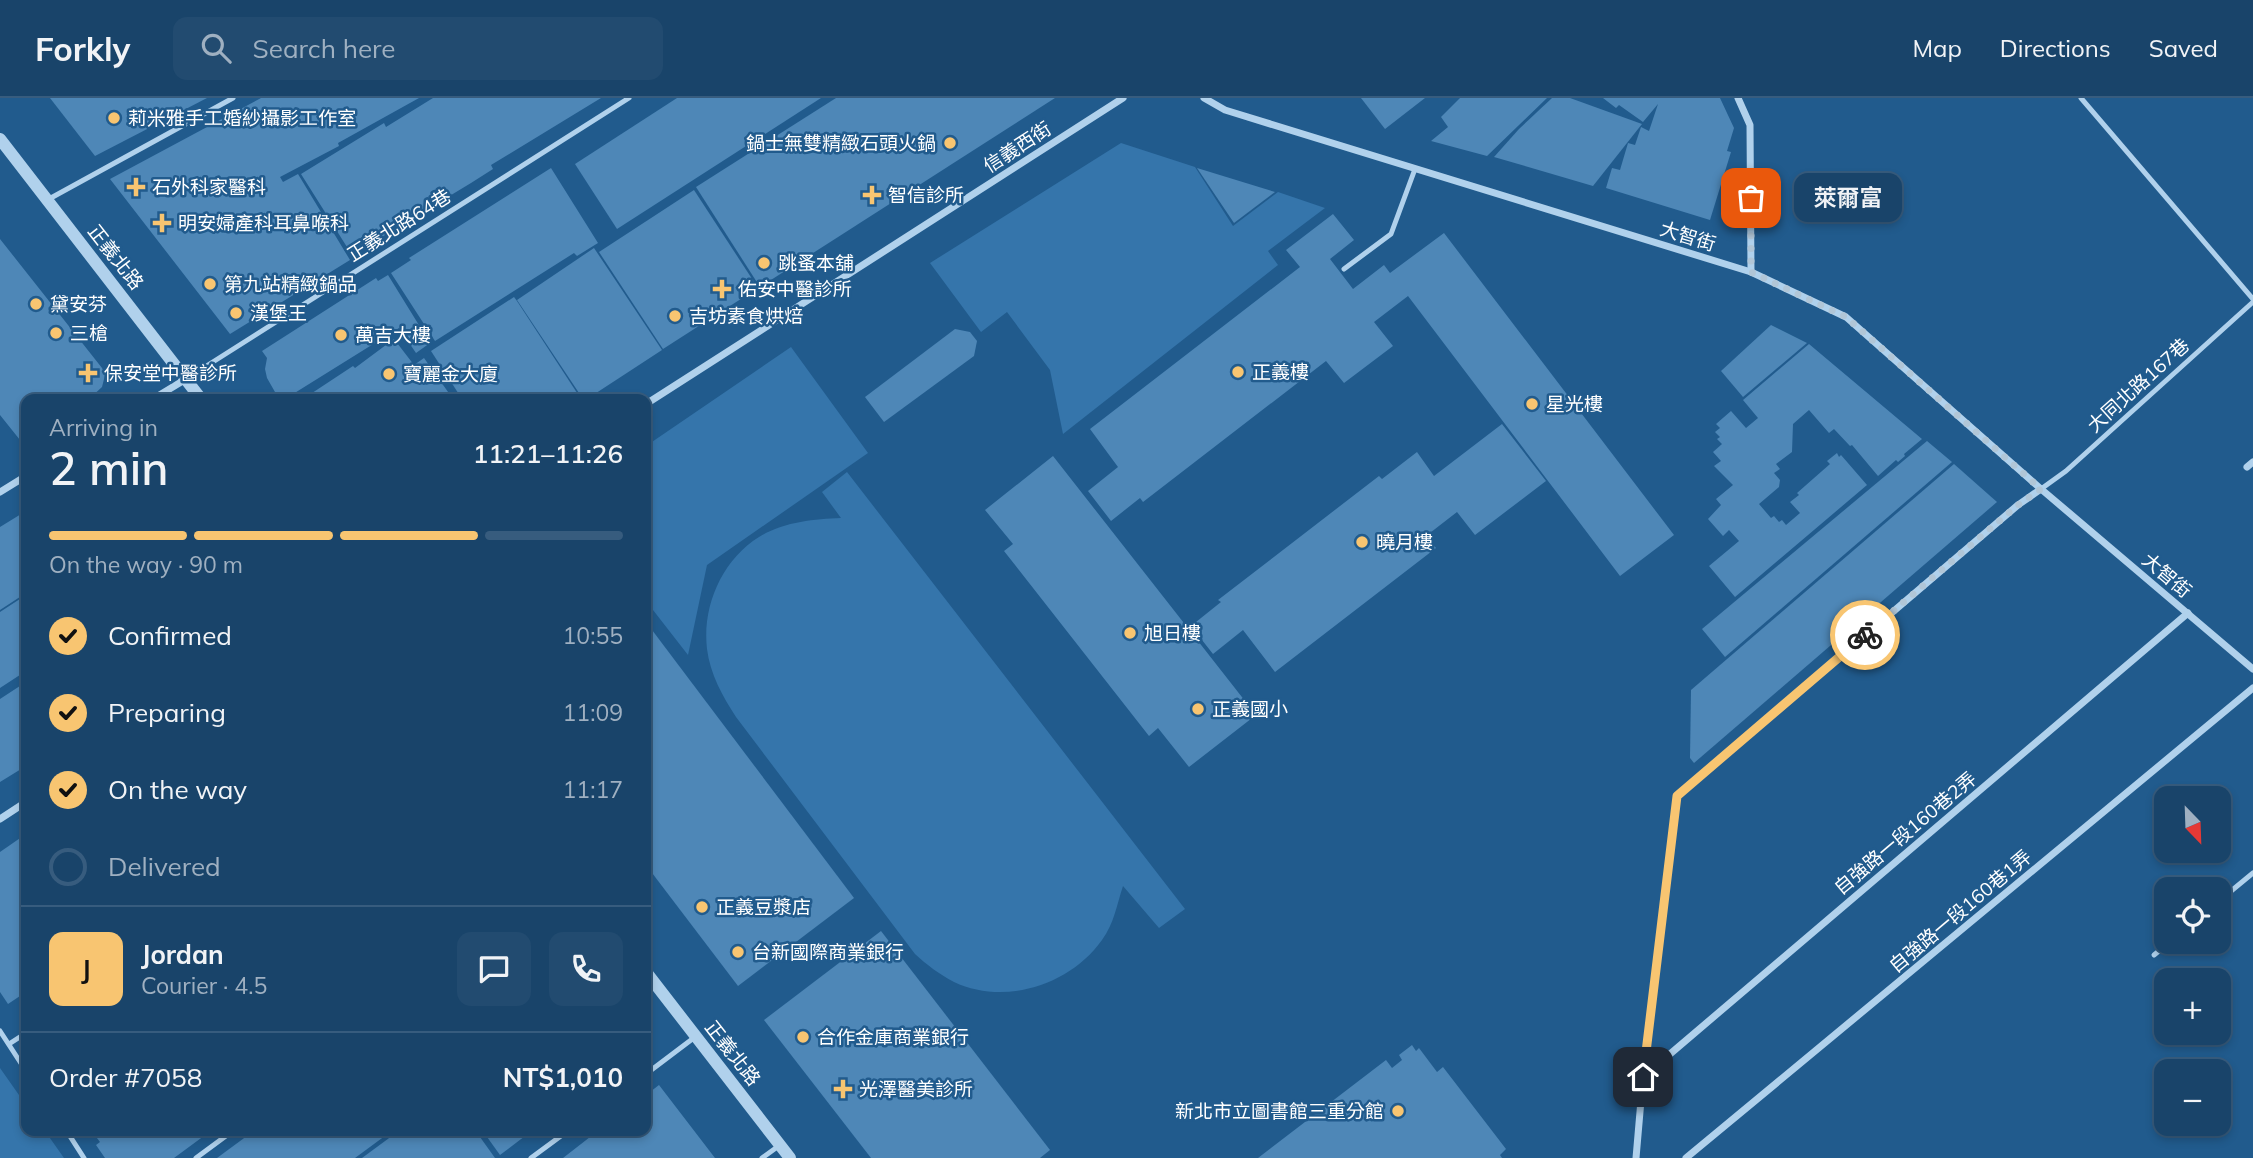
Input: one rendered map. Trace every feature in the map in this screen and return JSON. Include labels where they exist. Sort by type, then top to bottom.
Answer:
[{"type":"street","name":"信義西街","points":[[651,401],[1123,98]]},
{"type":"street","name":"大智街","points":[[1204,98],[1225,110],[1751,272],[1846,317],[2041,489],[2253,669]]},
{"type":"street","points":[[1738,98],[1750,125],[1751,272]]},
{"type":"street","name":"正義北路","points":[[2,145],[197,394]]},
{"type":"street","points":[[161,394],[186,379]]},
{"type":"street","points":[[0,492],[21,479]]},
{"type":"street","points":[[1636,1158],[1643,1077],[1677,796],[2018,505],[2041,489]]},
{"type":"street","name":"自強路一段160巷2弄","points":[[1643,1077],[2188,613]]},
{"type":"street","name":"自強路一段160巷1弄","points":[[1686,1158],[2253,688]]},
{"type":"street","points":[[0,819],[21,805]]},
{"type":"street","name":"正義北路","points":[[651,979],[790,1158]]},
{"type":"lane","points":[[47,200],[233,98]]},
{"type":"lane","name":"正義北路64巷","points":[[186,379],[629,98]]},
{"type":"lane","points":[[2081,98],[2253,301]]},
{"type":"lane","points":[[1343,268],[1391,233],[1415,169]]},
{"type":"lane","name":"大同北路167巷","points":[[2041,489],[2066,471],[2253,301]]},
{"type":"lane","points":[[2231,891],[2253,873]]},
{"type":"lane","points":[[0,1031],[21,1062]]},
{"type":"lane","points":[[9,1044],[21,1036]]},
{"type":"lane","points":[[651,1070],[695,1037]]},
{"type":"lane","points":[[70,1136],[84,1158]]},
{"type":"lane","points":[[196,1158],[226,1136]]},
{"type":"lane","points":[[531,1158],[561,1136]]},
{"type":"lane","points":[[762,1158],[780,1145]]},
{"type":"shaded area","points":[[1121,143],[1195,167],[1233,226],[1278,192],[1325,208],[1268,251],[1278,265],[1063,434],[1050,370],[1007,312],[981,332],[930,263]]},
{"type":"shaded area","points":[[791,347],[868,453],[707,565],[688,655],[651,607],[651,443]]},
{"type":"shaded area","points":[[847,472],[1185,909],[1159,928],[1123,886],[1106,934],[1089,956],[1073,969],[1035,987],[1015,991],[994,992],[954,982],[915,954],[736,717],[718,685],[707,649],[708,617],[717,586],[735,558],[768,532],[799,522],[841,518],[822,492]]},
{"type":"shaded area","points":[[0,1068],[21,1098],[21,1136],[49,1136],[64,1158],[0,1158]]},
{"type":"building","points":[[50,98],[207,98],[95,156]]},
{"type":"building","points":[[261,98],[419,98],[338,143],[339,146],[280,177],[283,182],[298,174],[350,260],[230,334],[110,179]]},
{"type":"building","points":[[433,98],[601,98],[491,165],[493,169],[471,183],[352,255],[301,174],[384,123],[386,127]]},
{"type":"building","points":[[677,98],[821,98],[617,229],[575,164]]},
{"type":"building","points":[[836,98],[1055,98],[760,287],[696,187]]},
{"type":"building","points":[[1361,98],[1425,98],[1385,129]]},
{"type":"building","points":[[1460,98],[1547,98],[1487,156],[1431,141],[1448,127],[1441,117]]},
{"type":"building","points":[[1552,98],[1570,98],[1642,124],[1593,186],[1494,157]]},
{"type":"building","points":[[1603,98],[1720,98],[1734,128],[1727,151],[1731,152],[1710,220],[1606,188],[1612,168],[1620,170],[1628,143],[1635,145],[1641,127],[1649,131],[1658,104],[1643,122],[1619,105],[1616,108]]},
{"type":"building","points":[[551,168],[598,243],[577,256],[574,253],[435,341],[391,273],[411,260],[409,258]]},
{"type":"building","points":[[1197,168],[1275,192],[1234,223]]},
{"type":"building","points":[[694,190],[758,288],[663,349],[599,252]]},
{"type":"building","points":[[1333,214],[1354,240],[1330,259],[1353,289],[1384,265],[1390,273],[1444,233],[1674,535],[1620,576],[1408,296],[1374,322],[1393,346],[1344,383],[1326,361],[1143,502],[1140,498],[1111,521],[1088,491],[1118,467],[1090,429],[1300,267],[1286,250]]},
{"type":"building","points":[[0,239],[105,375],[102,387],[94,394],[21,394],[20,440],[0,415]]},
{"type":"building","points":[[594,248],[662,350],[595,394],[580,394],[517,300]]},
{"type":"building","name":"萬吉大樓","points":[[388,275],[430,343],[416,353],[399,328],[293,394],[276,394],[267,378],[267,358],[262,351],[376,278],[378,281]]},
{"type":"building","points":[[514,297],[578,394],[459,394],[431,351]]},
{"type":"building","points":[[1771,325],[1807,343],[1743,397],[1721,371]]},
{"type":"building","points":[[955,329],[970,332],[977,341],[974,356],[884,422],[865,397]]},
{"type":"building","name":"寶麗金大廈","points":[[394,339],[414,365],[424,358],[449,394],[311,394],[353,366],[355,368]]},
{"type":"building","points":[[1809,344],[1922,439],[1898,462],[1896,460],[1878,476],[1852,445],[1834,429],[1829,433],[1809,410],[1793,424],[1792,452],[1776,464],[1780,469],[1774,473],[1780,480],[1779,487],[1759,504],[1771,518],[1774,516],[1786,525],[1800,513],[1790,502],[1830,464],[1827,461],[1837,453],[1867,485],[1735,597],[1709,566],[1739,541],[1729,530],[1723,536],[1708,519],[1721,505],[1716,499],[1733,485],[1714,466],[1721,461],[1713,452],[1722,444],[1717,439],[1720,437],[1715,432],[1720,428],[1716,424],[1731,411],[1746,428],[1758,418],[1743,400]]},
{"type":"building","name":"曉月樓","points":[[1502,424],[1546,481],[1475,535],[1457,512],[1426,536],[1436,548],[1275,672],[1243,630],[1213,654],[1191,626],[1221,602],[1218,600],[1379,476],[1382,479],[1417,452],[1434,476]]},
{"type":"building","points":[[1927,441],[1952,462],[1725,657],[1702,629]]},
{"type":"building","name":"旭日樓","points":[[1053,456],[1256,715],[1189,767],[1158,728],[1149,736],[1004,551],[1013,544],[985,510]]},
{"type":"building","points":[[1954,464],[1997,502],[1694,763],[1690,758],[1691,690]]},
{"type":"building","points":[[21,514],[21,596],[0,610],[0,527]]},
{"type":"building","points":[[21,598],[21,674],[0,688],[0,612]]},
{"type":"building","points":[[651,629],[854,898],[738,986],[651,872]]},
{"type":"building","points":[[21,685],[21,769],[0,782],[0,699]]},
{"type":"building","points":[[21,837],[21,995],[8,1004],[0,992],[0,852]]},
{"type":"building","points":[[881,931],[1050,1150],[1040,1158],[871,1158],[764,1020]]},
{"type":"building","name":"新北市立圖書館三重分館","points":[[1412,1045],[1416,1051],[1419,1048],[1437,1072],[1443,1067],[1506,1149],[1500,1155],[1502,1158],[1258,1158],[1386,1060],[1392,1068],[1402,1060],[1399,1055]]},
{"type":"building","points":[[659,1085],[715,1158],[563,1158],[591,1136],[651,1136],[651,1091]]},
{"type":"building","points":[[96,1136],[204,1136],[174,1158],[105,1158],[96,1145],[100,1142]]},
{"type":"building","points":[[247,1136],[385,1136],[355,1158],[217,1158]]},
{"type":"building","points":[[392,1136],[479,1136],[495,1158],[362,1158]]},
{"type":"building","points":[[486,1136],[525,1136],[500,1155]]},
{"type":"way so far","points":[[1751,198],[1751,272],[1846,317],[2041,489],[2018,505],[1865,635]]},
{"type":"place","name":"莉米雅手工婚紗攝影工作室","points":[[114,118]]},
{"type":"place","name":"鍋士無雙精緻石頭火鍋","points":[[950,143]]},
{"type":"place","name":"石外科家醫科","points":[[136,187]]},
{"type":"place","name":"智信診所","points":[[872,195]]},
{"type":"place","name":"萊爾富","points":[[1751,198]]},
{"type":"place","name":"明安婦產科耳鼻喉科","points":[[162,223]]},
{"type":"place","name":"跳蚤本舖","points":[[764,263]]},
{"type":"place","name":"第九站精緻鍋品","points":[[210,284]]},
{"type":"place","name":"佑安中醫診所","points":[[722,289]]},
{"type":"place","name":"黛安芬","points":[[36,304]]},
{"type":"place","name":"漢堡王","points":[[236,313]]},
{"type":"place","name":"吉坊素食烘焙","points":[[675,316]]},
{"type":"place","name":"三槍","points":[[56,333]]},
{"type":"place","name":"萬吉大樓","points":[[341,335]]},
{"type":"place","name":"正義樓","points":[[1238,372]]},
{"type":"place","name":"保安堂中醫診所","points":[[88,373]]},
{"type":"place","name":"寶麗金大廈","points":[[389,374]]},
{"type":"place","name":"星光樓","points":[[1532,404]]},
{"type":"place","name":"曉月樓","points":[[1362,542]]},
{"type":"place","name":"旭日樓","points":[[1130,633]]},
{"type":"place","name":"正義國小","points":[[1198,709]]},
{"type":"place","name":"正義豆漿店","points":[[702,907]]},
{"type":"place","name":"台新國際商業銀行","points":[[738,952]]},
{"type":"place","name":"合作金庫商業銀行","points":[[803,1037]]},
{"type":"place","name":"光澤醫美診所","points":[[843,1089]]},
{"type":"place","name":"新北市立圖書館三重分館","points":[[1398,1111]]},
{"type":"route","points":[[1643,1077],[1677,796],[1865,635]]}]
